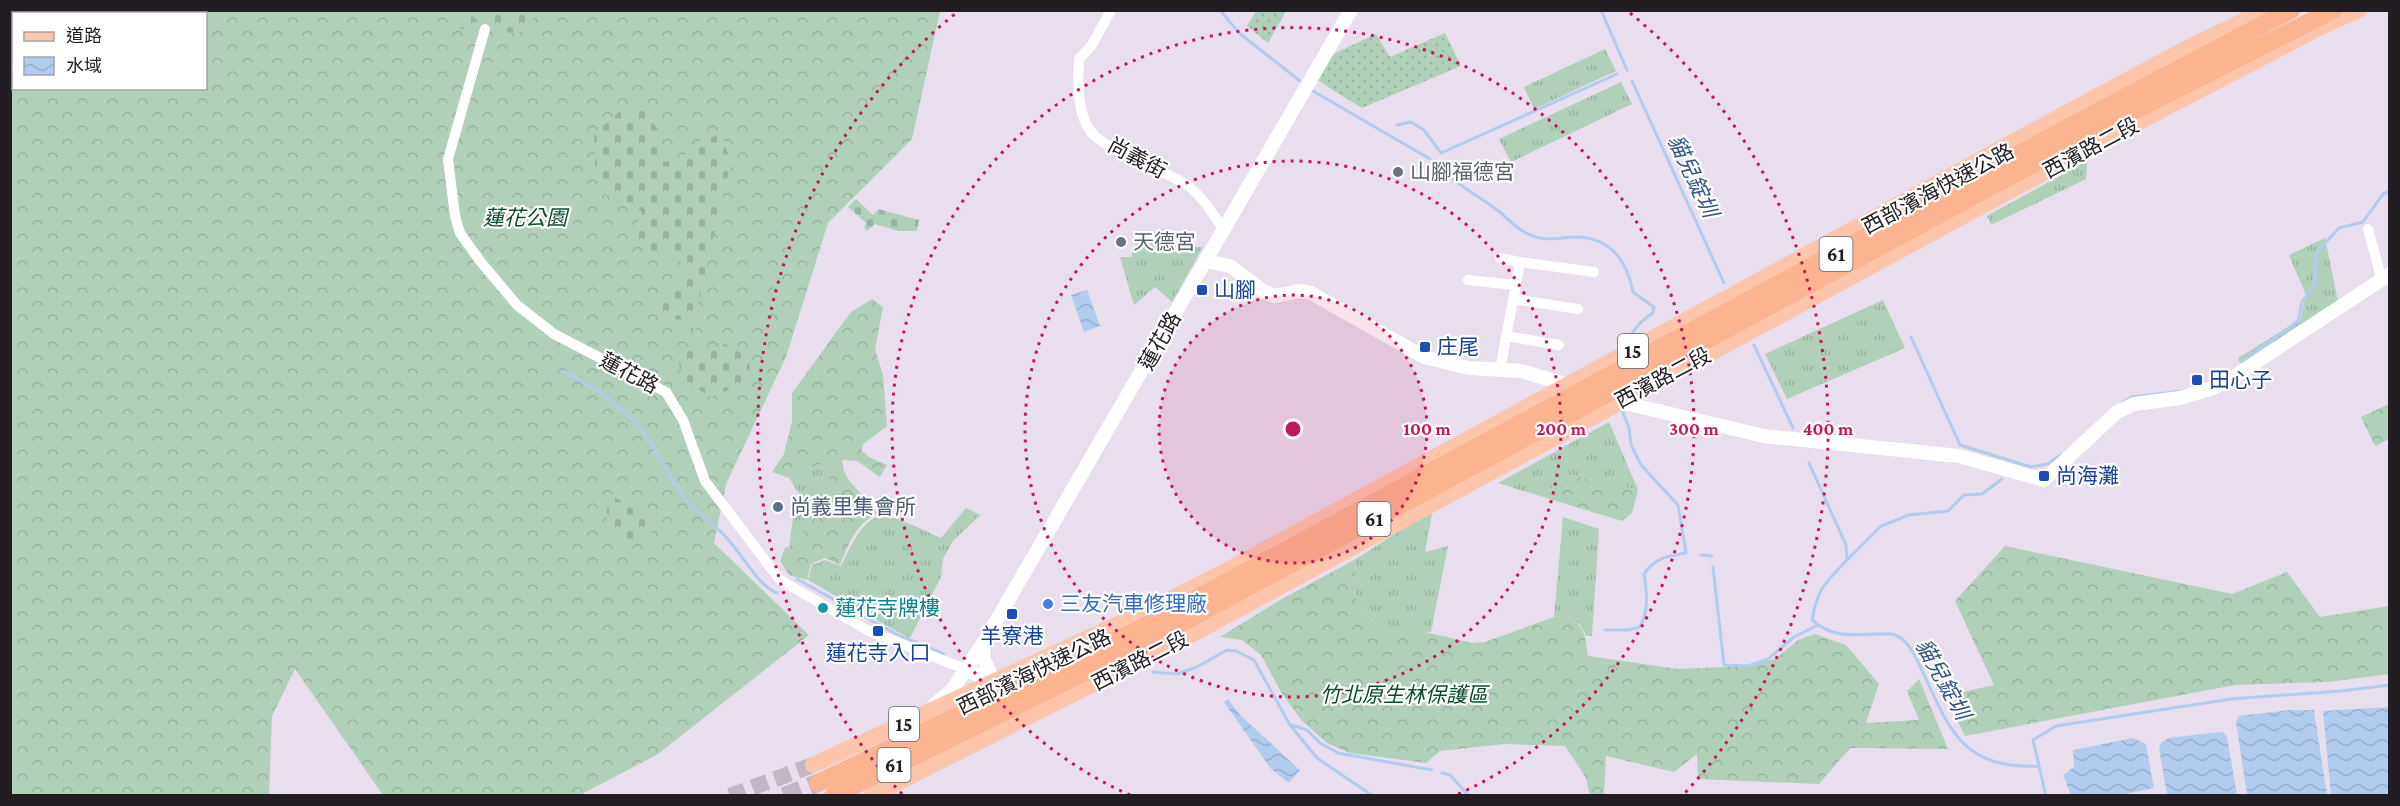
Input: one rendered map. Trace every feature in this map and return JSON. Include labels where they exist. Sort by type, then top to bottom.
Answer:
[{"type":"highway","name":"西部濱海快速公路","points":[[833,795],[953,728],[1145,634],[1584,391],[2088,117],[2291,10]]},
{"type":"highway","name":"西部濱海快速公路","points":[[1584,391],[2333,10]]},
{"type":"highway","name":"西部濱海快速公路","points":[[815,774],[953,728]]},
{"type":"main road","name":"西濱路二段","points":[[815,774],[921,716],[1156,606],[1584,391],[2082,105],[2185,49],[2266,10]]},
{"type":"main road","name":"西濱路二段","points":[[871,795],[1193,634],[2093,146],[2323,26],[2359,10]]},
{"type":"street","name":"尚義街","points":[[1111,10],[1092,45],[1078,58],[1078,84],[1086,123],[1093,134],[1113,147],[1183,182],[1210,210],[1224,230]]},
{"type":"street","name":"蓮花路","points":[[965,669],[984,642],[1141,375],[1351,10]]},
{"type":"street","name":"蓮花路","points":[[485,29],[448,159],[455,216],[460,233],[480,261],[517,305],[554,334],[666,392],[683,420],[705,480],[780,580],[869,631],[994,682]]},
{"type":"street","points":[[1205,261],[1230,266],[1275,296],[1300,291],[1311,293],[1424,357],[1469,368],[1521,371],[1619,402],[1764,436],[1959,456],[2044,480],[2117,412],[2134,404],[2180,398],[2210,390],[2226,382],[2385,275],[2368,229]]},
{"type":"street","points":[[1500,258],[1594,272]]},
{"type":"street","points":[[1500,370],[1520,262]]},
{"type":"street","points":[[1468,280],[1515,285]]},
{"type":"street","points":[[1513,299],[1578,309]]},
{"type":"street","points":[[1506,336],[1559,345]]},
{"type":"street","points":[[984,642],[983,657],[1017,723]]},
{"type":"street","points":[[921,716],[952,690],[965,669]]},
{"type":"green space","points":[[497,10],[539,11],[518,34],[491,29]]},
{"type":"green space","name":"蓮花公園","points":[[10,11],[940,11],[912,139],[828,223],[786,357],[726,484],[714,543],[809,635],[658,754],[580,795],[383,795],[295,669],[272,716],[269,795],[11,795]]},
{"type":"green space","points":[[459,11],[469,11],[476,21],[471,31],[452,26],[454,14]]},
{"type":"green space","points":[[1256,11],[1286,11],[1268,43],[1247,26]]},
{"type":"green space","points":[[1445,33],[1461,66],[1362,108],[1317,80],[1331,55],[1376,34],[1390,57]]},
{"type":"green space","points":[[1605,49],[1616,71],[1534,109],[1524,87]]},
{"type":"green space","points":[[1621,82],[1632,104],[1511,162],[1499,139]]},
{"type":"green space","points":[[643,105],[662,139],[660,162],[679,160],[699,141],[721,134],[731,162],[694,321],[700,351],[725,344],[750,358],[749,382],[710,397],[683,379],[678,361],[683,352],[696,350],[689,320],[670,319],[655,305],[660,293],[687,282],[680,260],[670,252],[653,254],[632,236],[642,212],[624,200],[609,201],[595,171],[594,134],[621,110]]},
{"type":"green space","points":[[2087,161],[2086,179],[1991,225],[1987,216]]},
{"type":"green space","points":[[856,199],[873,215],[878,209],[919,220],[917,231],[898,231],[875,224],[867,231],[864,227],[866,223],[848,207]]},
{"type":"green space","points":[[1163,229],[1180,248],[1203,247],[1172,302],[1155,287],[1134,305],[1120,257],[1132,257],[1137,231],[1147,235]]},
{"type":"green space","points":[[2325,238],[2338,301],[2240,363],[2238,358],[2300,320],[2306,295],[2289,255]]},
{"type":"green space","points":[[872,299],[883,307],[875,349],[883,375],[887,426],[863,444],[862,451],[869,457],[887,465],[880,477],[857,461],[842,460],[846,476],[878,514],[864,522],[859,528],[840,565],[825,558],[811,564],[807,580],[789,575],[780,561],[785,548],[798,542],[806,524],[813,518],[831,474],[820,464],[789,478],[772,472],[784,454],[792,421],[792,393],[851,312]]},
{"type":"green space","points":[[1883,300],[1905,348],[1787,399],[1765,354]]},
{"type":"green space","points":[[2389,404],[2389,439],[2375,446],[2361,417]]},
{"type":"green space","points":[[1609,422],[1638,490],[1570,475],[1540,496],[1498,483]]},
{"type":"green space","points":[[820,464],[831,474],[813,518],[806,524],[798,542],[789,546],[795,505],[802,499],[789,478]]},
{"type":"green space","points":[[1570,475],[1638,490],[1632,513],[1622,521],[1540,496]]},
{"type":"green space","points":[[607,492],[661,528],[628,546],[607,532]]},
{"type":"green space","points":[[966,508],[980,515],[953,541],[943,559],[941,577],[910,638],[808,580],[812,565],[825,560],[841,566],[861,530],[870,521],[880,517],[891,517],[941,538]]},
{"type":"green space","points":[[1433,509],[1425,552],[1448,546],[1431,632],[1384,630],[1359,609],[1354,589],[1356,559]]},
{"type":"green space","points":[[1563,517],[1599,529],[1592,636],[1586,636],[1581,626],[1568,615],[1554,617]]},
{"type":"green space","points":[[2005,546],[2232,594],[2287,572],[2320,617],[2389,606],[2389,674],[2328,682],[2235,685],[1965,736],[1945,696],[1994,685],[1955,601]]},
{"type":"green space","name":"竹北原生林保護區","points":[[1356,559],[1354,589],[1359,609],[1384,630],[1421,631],[1472,643],[1485,642],[1554,617],[1568,615],[1584,633],[1588,656],[1678,669],[1745,666],[1775,659],[1798,640],[1815,634],[1846,645],[1879,684],[1866,723],[1919,720],[1907,691],[1919,679],[1948,749],[1850,748],[1819,784],[1698,779],[1697,754],[1674,772],[1606,756],[1604,796],[1590,795],[1586,778],[1565,746],[1505,744],[1440,751],[1426,763],[1350,753],[1327,743],[1302,721],[1281,692],[1261,655],[1242,640],[1220,637],[1280,600]]},
{"type":"water","points":[[1087,290],[1100,326],[1084,332],[1071,295]]},
{"type":"water","points":[[1228,699],[1240,715],[1300,770],[1289,783],[1271,769],[1224,702]]},
{"type":"water","points":[[2389,707],[2389,795],[2331,795],[2323,711]]},
{"type":"water","points":[[2290,710],[2314,710],[2327,795],[2247,795],[2236,722],[2239,716]]},
{"type":"water","points":[[2224,733],[2227,737],[2237,795],[2167,795],[2159,748],[2162,742],[2169,738]]},
{"type":"water","points":[[2133,738],[2146,744],[2154,788],[2121,795],[2071,795],[2063,775],[2074,767],[2073,750]]},
{"type":"waterway","points":[[1220,10],[1239,33],[1300,81]]},
{"type":"waterway","name":"貓兒錠圳","points":[[1601,10],[1627,70]]},
{"type":"waterway","points":[[1397,125],[1411,122],[1424,130],[1441,153],[1617,74]]},
{"type":"waterway","name":"貓兒錠圳","points":[[1632,81],[1724,283]]},
{"type":"waterway","points":[[1313,91],[1430,159]]},
{"type":"waterway","points":[[1441,169],[1526,233],[1547,239],[1580,237],[1592,239],[1617,254],[1627,271],[1633,292],[1654,307],[1653,313],[1635,329],[1629,342]]},
{"type":"waterway","points":[[2242,362],[2298,321],[2302,302],[2315,284],[2316,253],[2339,228],[2363,222],[2383,194],[2390,191]]},
{"type":"waterway","points":[[1911,337],[1960,445],[2031,467],[2047,464],[2061,455]]},
{"type":"waterway","name":"貓兒錠圳","points":[[1754,345],[1793,428]]},
{"type":"waterway","points":[[563,371],[587,384],[621,408],[648,439],[688,502],[726,537],[764,584],[777,593]]},
{"type":"waterway","points":[[2123,402],[2131,397],[2183,391]]},
{"type":"waterway","points":[[1605,630],[1628,630],[1640,627],[1646,608],[1644,574],[1657,561],[1686,553],[1678,505],[1641,465],[1631,445],[1629,428],[1622,410]]},
{"type":"waterway","name":"貓兒錠圳","points":[[1809,463],[1846,545],[1847,560],[1823,587],[1812,620],[1829,631],[1837,633],[1893,634],[1900,637],[1913,652],[1940,708],[1961,740],[1974,752],[1991,760],[2012,765],[2039,766]]},
{"type":"waterway","points":[[1848,559],[1881,526],[1909,515],[1948,511],[1964,495],[1982,494],[2002,479]]},
{"type":"waterway","points":[[1701,555],[1712,556]]},
{"type":"waterway","points":[[1713,567],[1724,665],[1748,666],[1768,659],[1794,637],[1818,625]]},
{"type":"waterway","points":[[797,579],[896,634],[944,654]]},
{"type":"waterway","points":[[1153,672],[1177,674],[1197,667],[1227,650],[1236,651],[1254,660],[1290,725],[1317,758],[1373,796]]},
{"type":"waterway","points":[[2046,796],[2033,740],[2056,726],[2231,699],[2390,685]]},
{"type":"waterway","points":[[1292,725],[1307,730],[1320,743],[1338,753],[1432,770]]},
{"type":"waterway","points":[[1442,773],[1450,775],[1469,796]]},
{"type":"tunnel","points":[[730,796],[813,765]]},
{"type":"tunnel","points":[[784,796],[818,783]]},
{"type":"place","name":"山腳福德宮","points":[[1398,172]]},
{"type":"place","name":"天德宮","points":[[1121,242]]},
{"type":"place","name":"山腳","points":[[1202,290]]},
{"type":"place","name":"庄尾","points":[[1425,347]]},
{"type":"place","name":"田心子","points":[[2197,380]]},
{"type":"place","name":"尚海灘","points":[[2044,476]]},
{"type":"place","name":"尚義里集會所","points":[[778,507]]},
{"type":"place","name":"三友汽車修理廠","points":[[1048,604]]},
{"type":"place","name":"蓮花寺牌樓","points":[[823,608]]},
{"type":"place","name":"羊寮港","points":[[1012,614]]},
{"type":"place","name":"蓮花寺入口","points":[[878,631]]}]
